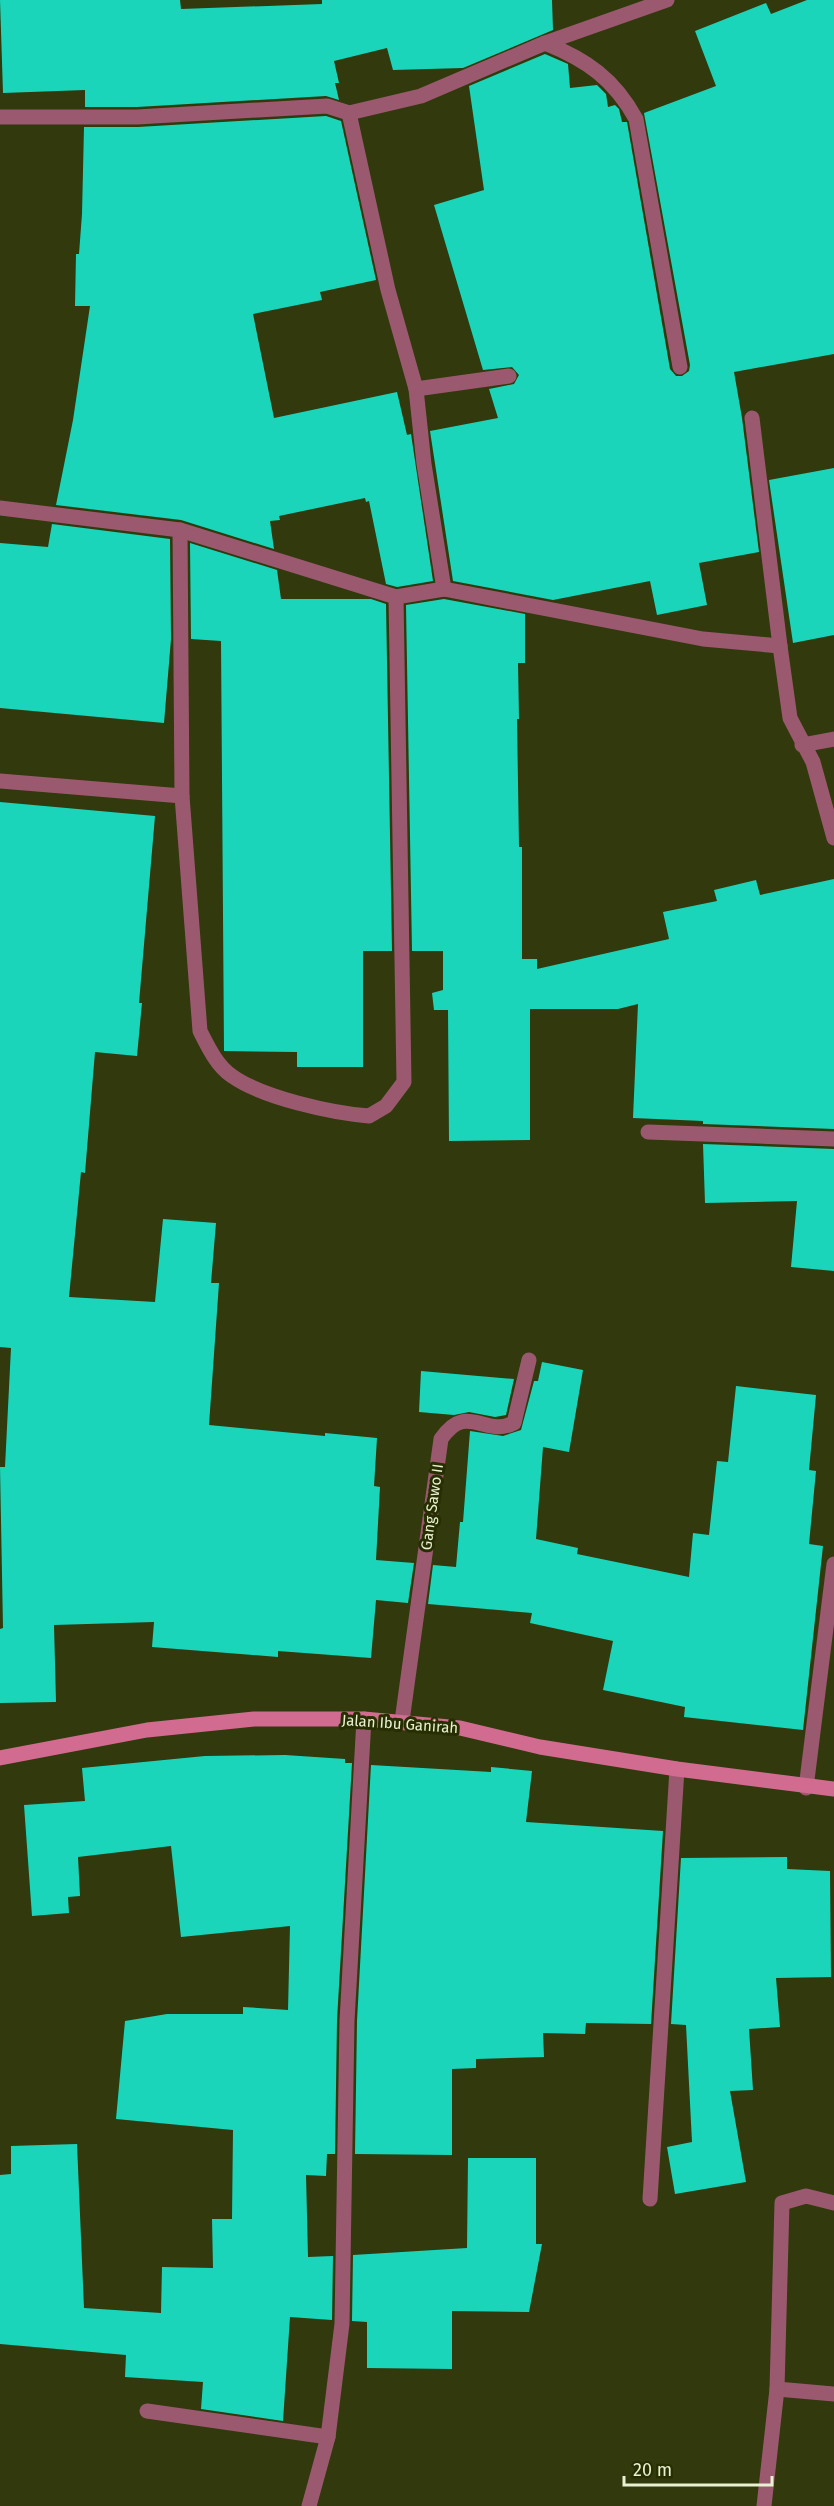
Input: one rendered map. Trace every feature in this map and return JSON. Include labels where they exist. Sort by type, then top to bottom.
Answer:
[{"type":"main road","name":"Jalan Ibu Ganirah","points":[[0,1758],[147,1730],[254,1719],[364,1719],[460,1728],[540,1747],[677,1770],[834,1790]]},
{"type":"street","points":[[0,117],[137,117],[327,106],[349,113],[421,96],[545,43],[667,0]]},
{"type":"street","points":[[545,43],[578,56],[622,94],[636,119],[680,367]]},
{"type":"street","points":[[349,113],[388,290],[417,389],[424,464],[444,589]]},
{"type":"street","points":[[417,389],[509,376]]},
{"type":"street","points":[[752,418],[790,718],[802,745],[813,762],[834,838]]},
{"type":"street","points":[[0,508],[180,530],[396,597],[444,589],[703,639],[780,646]]},
{"type":"street","points":[[180,530],[182,796],[200,1031],[210,1053],[230,1076],[309,1106],[369,1116],[386,1106],[404,1082],[405,1063],[396,597]]},
{"type":"street","points":[[802,745],[834,740]]},
{"type":"street","points":[[0,781],[182,796]]},
{"type":"street","points":[[648,1132],[834,1139]]},
{"type":"street","name":"Gang Sawo II","points":[[402,1721],[441,1439],[451,1425],[462,1420],[504,1428],[514,1423],[529,1360]]},
{"type":"street","points":[[806,1788],[834,1564]]},
{"type":"street","points":[[309,2506],[328,2437],[342,2324],[347,2021],[364,1719]]},
{"type":"street","points":[[650,2199],[677,1770]]},
{"type":"street","points":[[764,2506],[777,2389],[782,2203],[806,2196],[834,2204]]},
{"type":"street","points":[[777,2389],[834,2394]]},
{"type":"street","points":[[147,2411],[328,2437]]},
{"type":"building","points":[[0,0],[180,0],[181,9],[322,4],[322,0],[552,0],[553,30],[463,68],[393,70],[387,48],[334,61],[339,83],[335,83],[339,100],[326,96],[137,107],[85,107],[85,90],[3,93]]},
{"type":"building","points":[[807,0],[834,0],[834,354],[734,372],[759,552],[699,563],[707,605],[657,615],[650,581],[553,600],[453,581],[430,431],[498,418],[489,389],[514,384],[519,375],[512,367],[483,370],[434,205],[484,190],[469,86],[545,54],[568,64],[570,88],[597,85],[606,94],[608,107],[615,105],[619,109],[622,122],[627,122],[670,369],[676,376],[682,376],[689,371],[690,365],[644,113],[716,86],[695,31],[766,3],[771,14]]},
{"type":"building","points":[[326,116],[341,121],[376,280],[320,292],[322,300],[253,314],[274,418],[397,392],[407,435],[411,434],[433,581],[397,587],[386,584],[369,501],[366,502],[365,498],[279,516],[280,520],[270,521],[274,549],[181,520],[56,505],[73,420],[90,306],[75,306],[76,254],[79,254],[82,214],[84,127],[138,127]]},
{"type":"building","points":[[834,468],[834,635],[793,643],[769,480]]},
{"type":"building","points":[[52,524],[170,539],[171,639],[164,723],[0,708],[0,543],[48,547]]},
{"type":"building","points":[[190,543],[277,570],[281,599],[371,599],[386,604],[392,951],[363,951],[363,1067],[297,1067],[297,1052],[224,1051],[221,641],[191,639]]},
{"type":"building","points":[[444,599],[525,614],[525,663],[518,663],[519,719],[517,719],[519,847],[522,847],[522,959],[537,959],[537,969],[669,939],[663,912],[717,901],[714,890],[756,880],[760,895],[834,879],[834,1129],[703,1124],[703,1121],[633,1118],[638,1004],[618,1009],[530,1009],[530,1140],[449,1141],[448,1010],[434,1010],[432,993],[443,990],[443,951],[412,951],[406,605]]},
{"type":"building","points":[[0,802],[155,816],[139,1003],[142,1003],[137,1056],[95,1052],[85,1173],[81,1172],[69,1297],[155,1302],[163,1219],[216,1223],[211,1283],[219,1283],[209,1425],[325,1436],[325,1433],[377,1438],[374,1486],[380,1487],[376,1560],[414,1563],[408,1603],[376,1600],[371,1658],[278,1651],[278,1657],[152,1647],[154,1622],[54,1625],[56,1702],[0,1703],[0,1629],[3,1628],[0,1467],[5,1467],[11,1348],[0,1347]]},
{"type":"building","points":[[703,1144],[834,1149],[834,1271],[791,1267],[797,1201],[705,1203]]},
{"type":"building","points":[[542,1362],[583,1370],[569,1452],[543,1447],[536,1539],[578,1548],[577,1554],[689,1577],[693,1533],[709,1535],[717,1461],[728,1462],[736,1386],[816,1395],[809,1470],[816,1471],[809,1544],[823,1546],[803,1730],[684,1717],[685,1707],[603,1690],[613,1641],[530,1623],[532,1613],[428,1604],[433,1565],[456,1567],[460,1522],[463,1522],[470,1431],[503,1436],[521,1430],[534,1381],[538,1381]]},
{"type":"building","points":[[421,1371],[514,1379],[506,1415],[495,1417],[469,1412],[454,1415],[419,1412]]},
{"type":"building","points":[[285,1755],[345,1759],[345,1763],[352,1763],[337,2020],[335,2154],[327,2154],[326,2176],[306,2175],[308,2257],[333,2256],[332,2320],[290,2317],[283,2421],[201,2409],[203,2382],[125,2377],[126,2355],[0,2344],[0,2175],[11,2174],[11,2146],[77,2144],[84,2308],[161,2313],[162,2267],[213,2268],[212,2219],[232,2219],[233,2130],[116,2119],[125,2021],[167,2014],[243,2014],[243,2007],[288,2010],[290,1926],[181,1937],[171,1846],[78,1857],[80,1896],[68,1897],[69,1913],[32,1916],[24,1805],[85,1801],[82,1768],[205,1756]]},
{"type":"building","points":[[371,1765],[491,1772],[491,1767],[532,1771],[526,1822],[663,1831],[651,2024],[586,2023],[585,2034],[543,2033],[544,2057],[476,2059],[476,2068],[452,2069],[452,2155],[355,2154],[357,2021]]},
{"type":"building","points":[[787,1857],[787,1869],[830,1871],[831,1977],[776,1978],[780,2027],[749,2029],[753,2090],[730,2091],[746,2182],[675,2194],[667,2147],[692,2142],[686,2025],[671,2024],[681,1858]]},
{"type":"building","points":[[468,2158],[536,2158],[536,2244],[542,2244],[529,2312],[452,2311],[452,2369],[367,2368],[367,2322],[352,2321],[353,2255],[467,2248]]}]
